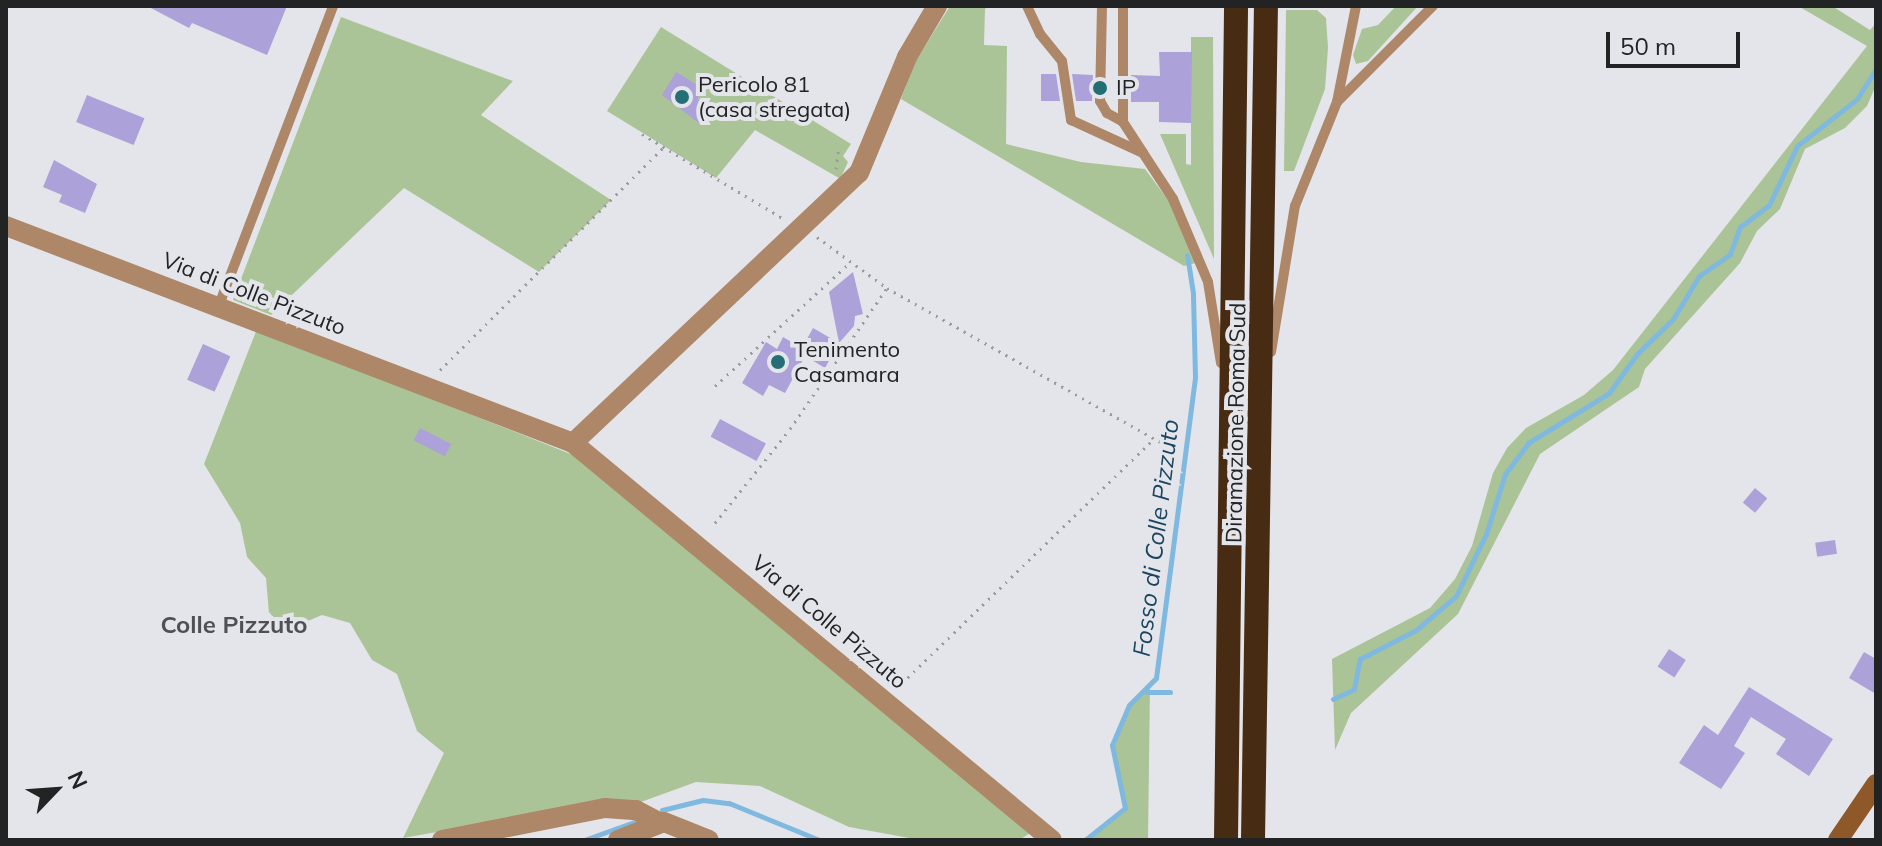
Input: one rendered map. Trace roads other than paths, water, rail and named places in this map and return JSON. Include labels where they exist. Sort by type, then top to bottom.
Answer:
[{"type":"highway","name":"Diramazione Roma Sud","points":[[1226,840],[1236,6]]},
{"type":"highway","name":"Diramazione Roma Sud","points":[[1253,840],[1263,446],[1266,6]]},
{"type":"street","points":[[573,443],[862,169],[907,57],[937,6]]},
{"type":"street","name":"Via di Colle Pizzuto","points":[[6,226],[573,443],[1052,840]]},
{"type":"street","points":[[1838,840],[1876,784]]},
{"type":"street","points":[[442,840],[605,808],[636,810],[660,823],[680,825],[709,840]]},
{"type":"street","points":[[618,840],[660,823]]},
{"type":"lane","points":[[219,305],[333,6]]},
{"type":"lane","points":[[1027,6],[1040,34],[1062,61],[1071,120],[1143,153]]},
{"type":"lane","points":[[1102,6],[1100,101],[1107,113],[1123,122],[1179,210],[1210,289],[1232,452]]},
{"type":"lane","points":[[1123,6],[1123,122]]},
{"type":"lane","points":[[1263,446],[1291,223],[1337,102],[1356,6]]},
{"type":"lane","points":[[1337,102],[1433,6]]},
{"type":"waterway","points":[[1333,699],[1354,689],[1360,659],[1416,630],[1456,596],[1486,534],[1505,474],[1528,443],[1609,393],[1637,354],[1673,319],[1699,276],[1730,254],[1740,227],[1769,205],[1797,146],[1857,99],[1876,68]]},
{"type":"waterway","name":"Fosso di Colle Pizzuto","points":[[1085,840],[1125,808],[1112,745],[1129,705],[1156,678],[1195,377],[1193,293],[1187,255]]},
{"type":"waterway","points":[[1147,692],[1170,692]]},
{"type":"waterway","name":"Fosso di Colle Pizzuto","points":[[662,810],[703,800],[729,803],[819,840]]},
{"type":"waterway","name":"Fosso di Colle Pizzuto","points":[[584,840],[640,820]]},
{"type":"place","name":"IP","points":[[1100,88]]},
{"type":"place","name":"Pericolo 81 (casa stregata)","points":[[682,97]]},
{"type":"place","name":"Tenimento Casamara","points":[[778,362]]},
{"type":"district","name":"Colle Pizzuto","points":[[234,625]]}]
